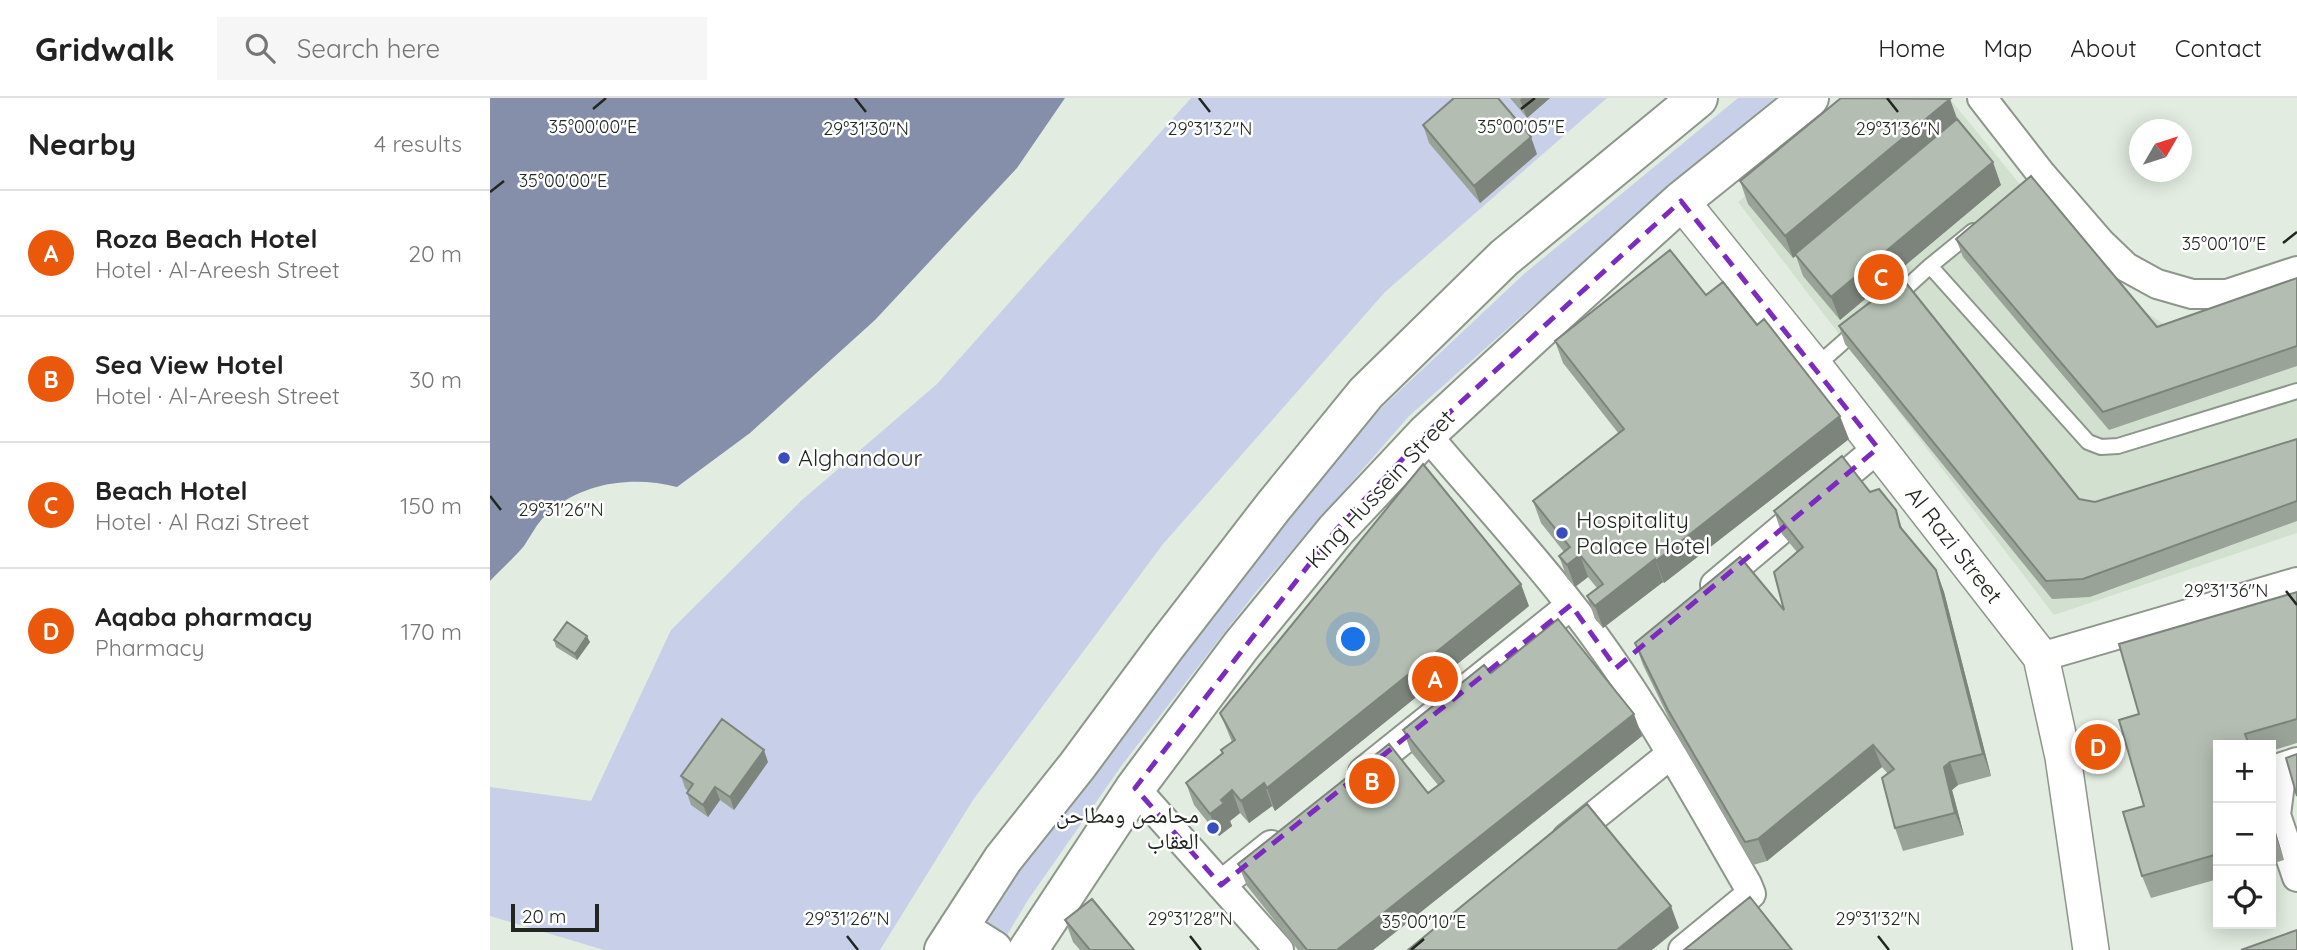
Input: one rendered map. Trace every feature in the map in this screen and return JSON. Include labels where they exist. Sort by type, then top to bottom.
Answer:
[{"type":"highway","points":[[993,950],[951,939],[1003,859],[1077,766],[1273,507],[1366,393],[1504,258],[1698,98]]},
{"type":"highway","name":"King Hussein Street","points":[[1028,950],[1135,788],[1241,646],[1336,530],[1426,434],[1681,201],[1809,98]]},
{"type":"street","points":[[1982,98],[2037,179],[2126,267],[2157,284],[2192,294],[2227,294],[2297,271]]},
{"type":"street","name":"Al Razi Street","points":[[1681,201],[1815,367],[2040,657],[2063,757],[2091,950]]},
{"type":"street","points":[[1426,434],[1571,605],[1627,659],[1671,754],[1751,894],[1684,950]]},
{"type":"street","points":[[1700,598],[1878,448]]},
{"type":"street","points":[[2040,657],[2297,582]]},
{"type":"street","points":[[1342,789],[1571,605]]},
{"type":"street","points":[[1545,856],[1671,754]]},
{"type":"street","points":[[2297,762],[2282,767],[2276,815],[2297,877]]},
{"type":"street","points":[[1135,788],[1279,950]]},
{"type":"street","points":[[1222,885],[1287,832]]},
{"type":"lane","points":[[1888,303],[1981,225]]},
{"type":"lane","points":[[1930,266],[2088,442],[2101,447],[2118,446],[2297,391]]},
{"type":"lane","points":[[1815,367],[1867,321]]},
{"type":"highlighted area","points":[[1681,201],[1878,448],[1616,668],[1571,605],[1221,885],[1135,788],[1336,530],[1426,434]]},
{"type":"shaded area","points":[[490,98],[1065,98],[1017,168],[875,320],[750,433],[677,487],[659,483],[623,482],[605,485],[571,497],[542,519],[524,546],[490,581]]},
{"type":"shaded area","points":[[1191,98],[1607,98],[1385,292],[1163,544],[973,800],[880,950],[604,950],[490,916],[490,787],[591,801],[671,630],[802,500],[937,384]]},
{"type":"shaded area","points":[[1738,98],[1775,98],[1681,175],[1409,416],[1255,593],[1122,765],[1028,900],[998,950],[970,950],[1014,879],[1108,747],[1199,628],[1375,414],[1524,274]]},
{"type":"shaded area","points":[[1862,98],[1949,98],[2103,285],[2175,331],[2297,290],[2297,533],[2054,615],[1738,202]]},
{"type":"building","points":[[1454,98],[1498,98],[1531,137],[1474,186],[1423,125]]},
{"type":"building","points":[[1841,98],[1950,99],[1785,236],[1740,181]]},
{"type":"building","points":[[1957,119],[1993,162],[1831,297],[1795,254]]},
{"type":"building","points":[[2031,176],[2157,327],[2297,278],[2297,346],[2103,412],[1956,239]]},
{"type":"building","points":[[1670,250],[1706,295],[1723,282],[1757,325],[1764,319],[1840,416],[1595,606],[1587,596],[1603,584],[1580,555],[1567,565],[1559,556],[1570,547],[1533,501],[1624,429],[1555,341]]},
{"type":"building","points":[[1902,278],[2079,499],[2095,502],[2297,439],[2297,501],[2083,579],[2046,581],[1839,326]]},
{"type":"building","points":[[1842,456],[1870,492],[1879,489],[1896,510],[1900,527],[1936,570],[1983,754],[1950,762],[1944,767],[1955,813],[1895,828],[1882,778],[1894,769],[1873,745],[1758,839],[1745,842],[1668,710],[1635,643],[1740,557],[1784,610],[1774,572],[1803,547],[1774,511]]},
{"type":"building","points":[[1423,464],[1521,584],[1267,788],[1264,783],[1241,801],[1232,790],[1221,800],[1224,803],[1210,814],[1186,783],[1235,740],[1220,713]]},
{"type":"building","points":[[2297,592],[2297,719],[2245,734],[2247,740],[2213,740],[2213,855],[2142,876],[2123,812],[2144,806],[2119,720],[2139,714],[2119,644]]},
{"type":"building","points":[[1558,619],[1634,714],[1337,950],[1307,950],[1238,864],[1389,744],[1428,793],[1444,781],[1403,730],[1484,665],[1491,673]]},
{"type":"building","points":[[567,622],[587,636],[575,654],[554,640]]},
{"type":"building","points":[[722,719],[764,750],[730,797],[715,787],[703,805],[687,793],[693,784],[681,776]]},
{"type":"building","points":[[2297,754],[2297,796],[2286,758]]},
{"type":"building","points":[[1587,804],[1671,906],[1617,950],[1408,950]]},
{"type":"building","points":[[1750,897],[1792,950],[1684,950]]},
{"type":"building","points":[[1092,899],[1134,950],[1090,950],[1065,920]]},
{"type":"building","points":[[2297,930],[2297,950],[2241,950]]},
{"type":"place","name":"Beach Hotel","points":[[1881,277]]},
{"type":"place","name":"Alghandour","points":[[784,458]]},
{"type":"place","name":"Hospitality Palace Hotel","points":[[1562,533]]},
{"type":"place","name":"Roza Beach Hotel","points":[[1435,679]]},
{"type":"place","name":"Aqaba pharmacy","points":[[2098,747]]},
{"type":"place","name":"Sea View Hotel","points":[[1372,781]]},
{"type":"place","name":"محامص ومطاحن العقاب","points":[[1213,828]]}]
